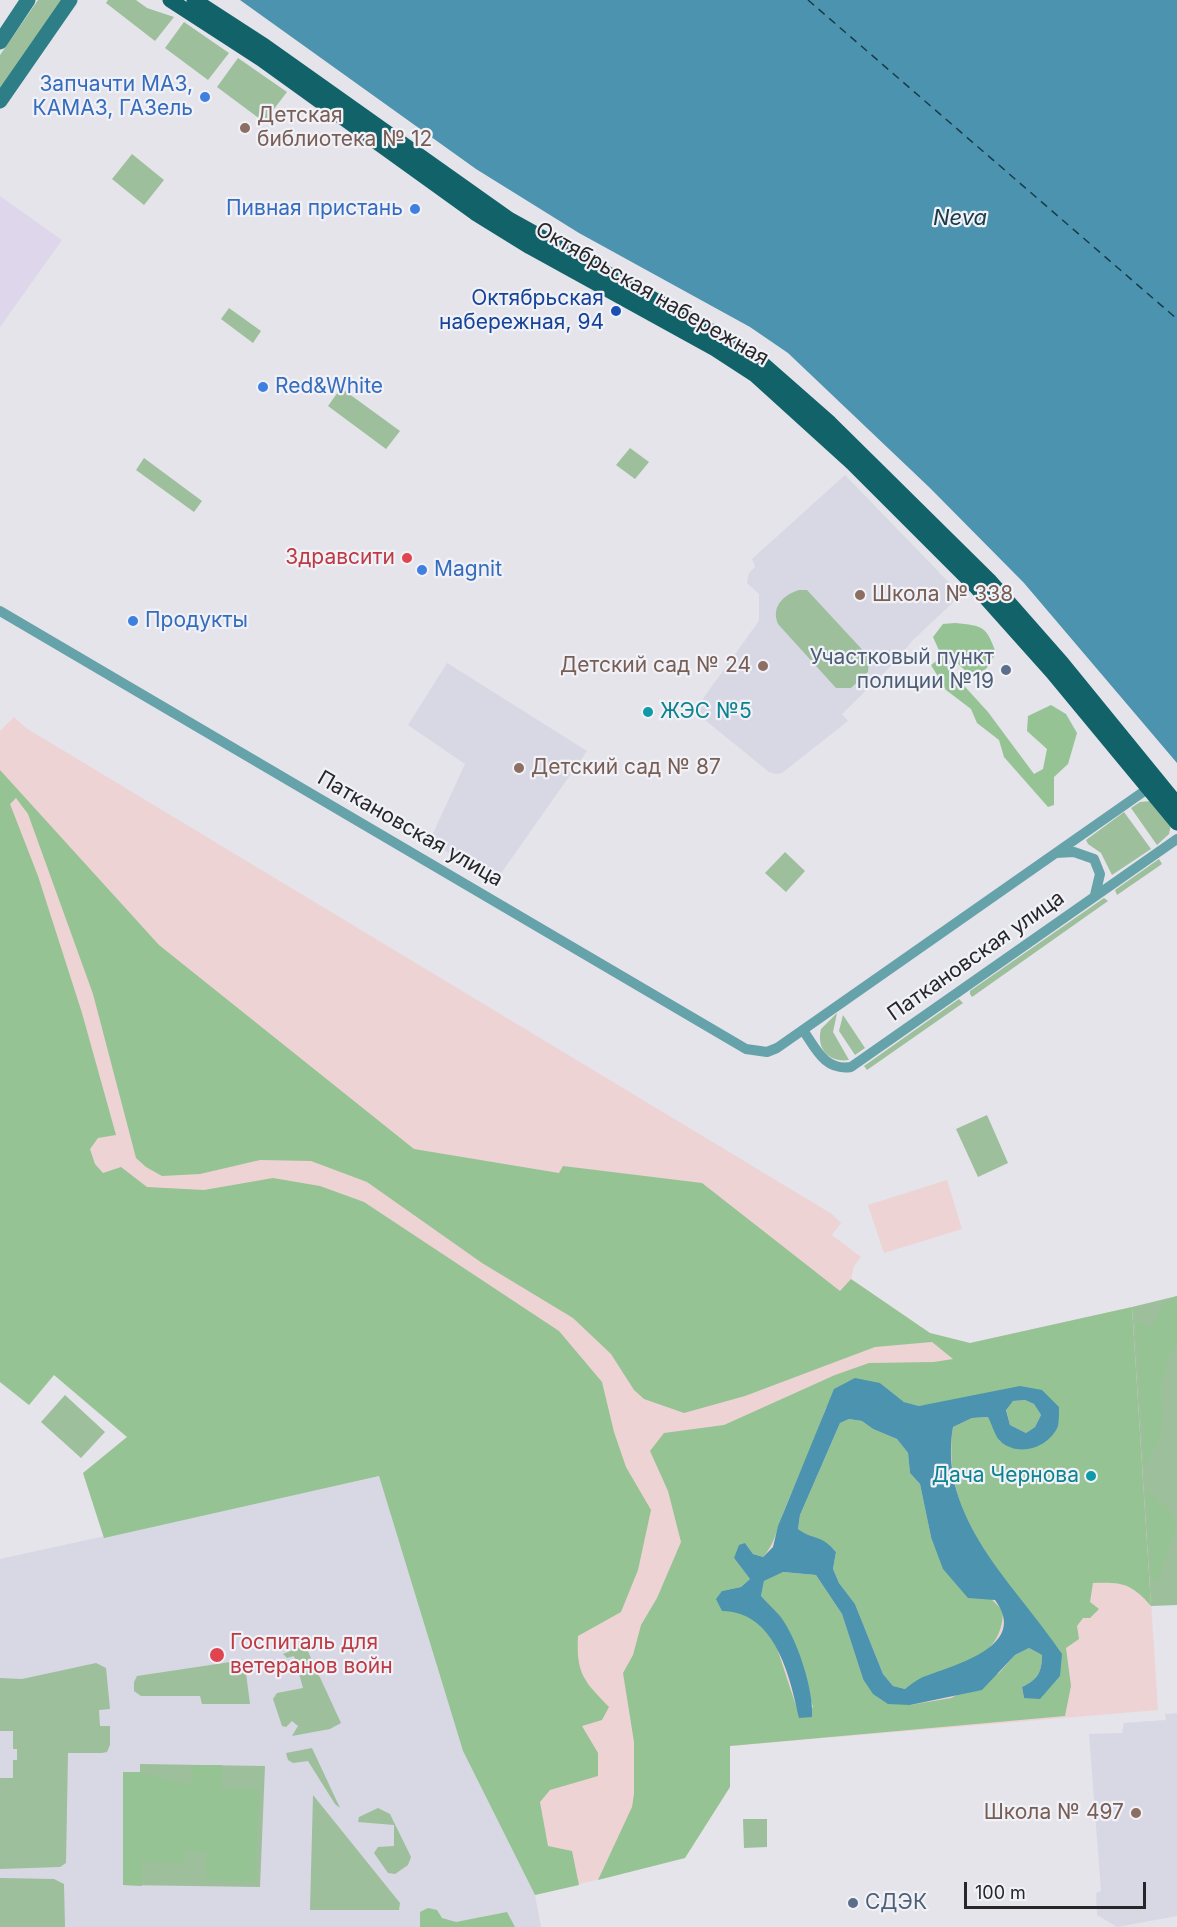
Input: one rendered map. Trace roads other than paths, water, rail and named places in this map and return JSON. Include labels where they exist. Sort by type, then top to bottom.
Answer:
[{"type":"main road","points":[[0,42],[28,0]]},
{"type":"main road","points":[[0,101],[70,0]]},
{"type":"main road","name":"Октябрьская набережная","points":[[170,0],[261,59],[475,213],[530,247],[715,349],[755,375],[852,463],[968,579],[1153,785],[1177,804]]},
{"type":"main road","name":"Октябрьская набережная","points":[[194,0],[274,52],[490,206],[570,255],[746,351],[764,365],[846,438],[995,587],[1062,663],[1153,785],[1177,823]]},
{"type":"street","name":"Паткановская улица","points":[[0,611],[746,1049],[767,1052],[803,1030],[1153,785]]},
{"type":"street","name":"Паткановская улица","points":[[803,1030],[823,1059],[831,1066],[851,1067],[1177,839]]},
{"type":"street","points":[[1056,853],[1074,852],[1094,859],[1100,874],[1099,887],[1094,897]]},
{"type":"water","name":"Neva","points":[[240,0],[1177,0],[1177,763],[1024,583],[930,488],[788,353],[750,327],[579,233],[476,169]]},
{"type":"water","points":[[855,1378],[880,1383],[904,1402],[919,1406],[1020,1386],[1042,1390],[1059,1407],[1058,1426],[1054,1434],[1041,1445],[1033,1448],[1008,1447],[995,1434],[988,1417],[972,1418],[953,1427],[951,1460],[957,1492],[968,1521],[1003,1576],[1062,1654],[1060,1676],[1040,1699],[1024,1698],[1022,1687],[1038,1675],[1042,1661],[1042,1655],[1029,1648],[1015,1655],[982,1690],[910,1705],[888,1704],[873,1694],[863,1679],[842,1614],[816,1575],[783,1572],[764,1581],[761,1596],[780,1616],[792,1637],[803,1665],[810,1693],[812,1717],[799,1718],[785,1666],[767,1634],[755,1622],[740,1614],[722,1611],[716,1599],[722,1591],[741,1587],[750,1579],[734,1558],[739,1545],[745,1543],[753,1554],[763,1557],[773,1547],[778,1526],[834,1389]],"holes":[[[1025,1400],[1034,1404],[1041,1415],[1035,1427],[1026,1433],[1010,1425],[1006,1410],[1013,1401]],[[849,1419],[862,1421],[873,1429],[897,1439],[908,1453],[910,1473],[920,1484],[931,1537],[943,1569],[968,1598],[995,1600],[1003,1617],[1003,1631],[995,1643],[966,1661],[921,1678],[905,1689],[893,1686],[883,1674],[855,1604],[839,1583],[833,1569],[836,1552],[826,1542],[798,1529],[800,1515],[840,1423]]]},
{"type":"place","name":"Запчачти МАЗ, КАМАЗ, ГАЗель","points":[[205,97]]},
{"type":"place","name":"Детская библиотека № 12","points":[[245,128]]},
{"type":"place","name":"Пивная пристань","points":[[415,209]]},
{"type":"place","name":"Октябрьская набережная, 94","points":[[616,311]]},
{"type":"place","name":"Red&White","points":[[263,387]]},
{"type":"place","name":"Здравсити","points":[[407,558]]},
{"type":"place","name":"Magnit","points":[[422,570]]},
{"type":"place","name":"Школа № 338","points":[[860,595]]},
{"type":"place","name":"Продукты","points":[[133,621]]},
{"type":"place","name":"Детский сад № 24","points":[[763,666]]},
{"type":"place","name":"Участковый пункт полиции №19","points":[[1006,670]]},
{"type":"place","name":"ЖЭС №5","points":[[648,712]]},
{"type":"place","name":"Детский сад № 87","points":[[519,768]]},
{"type":"place","name":"Дача Чернова","points":[[1091,1476]]},
{"type":"place","name":"Госпиталь для ветеранов войн","points":[[217,1655]]},
{"type":"place","name":"Школа № 497","points":[[1136,1813]]},
{"type":"place","name":"СДЭК","points":[[853,1903]]}]
